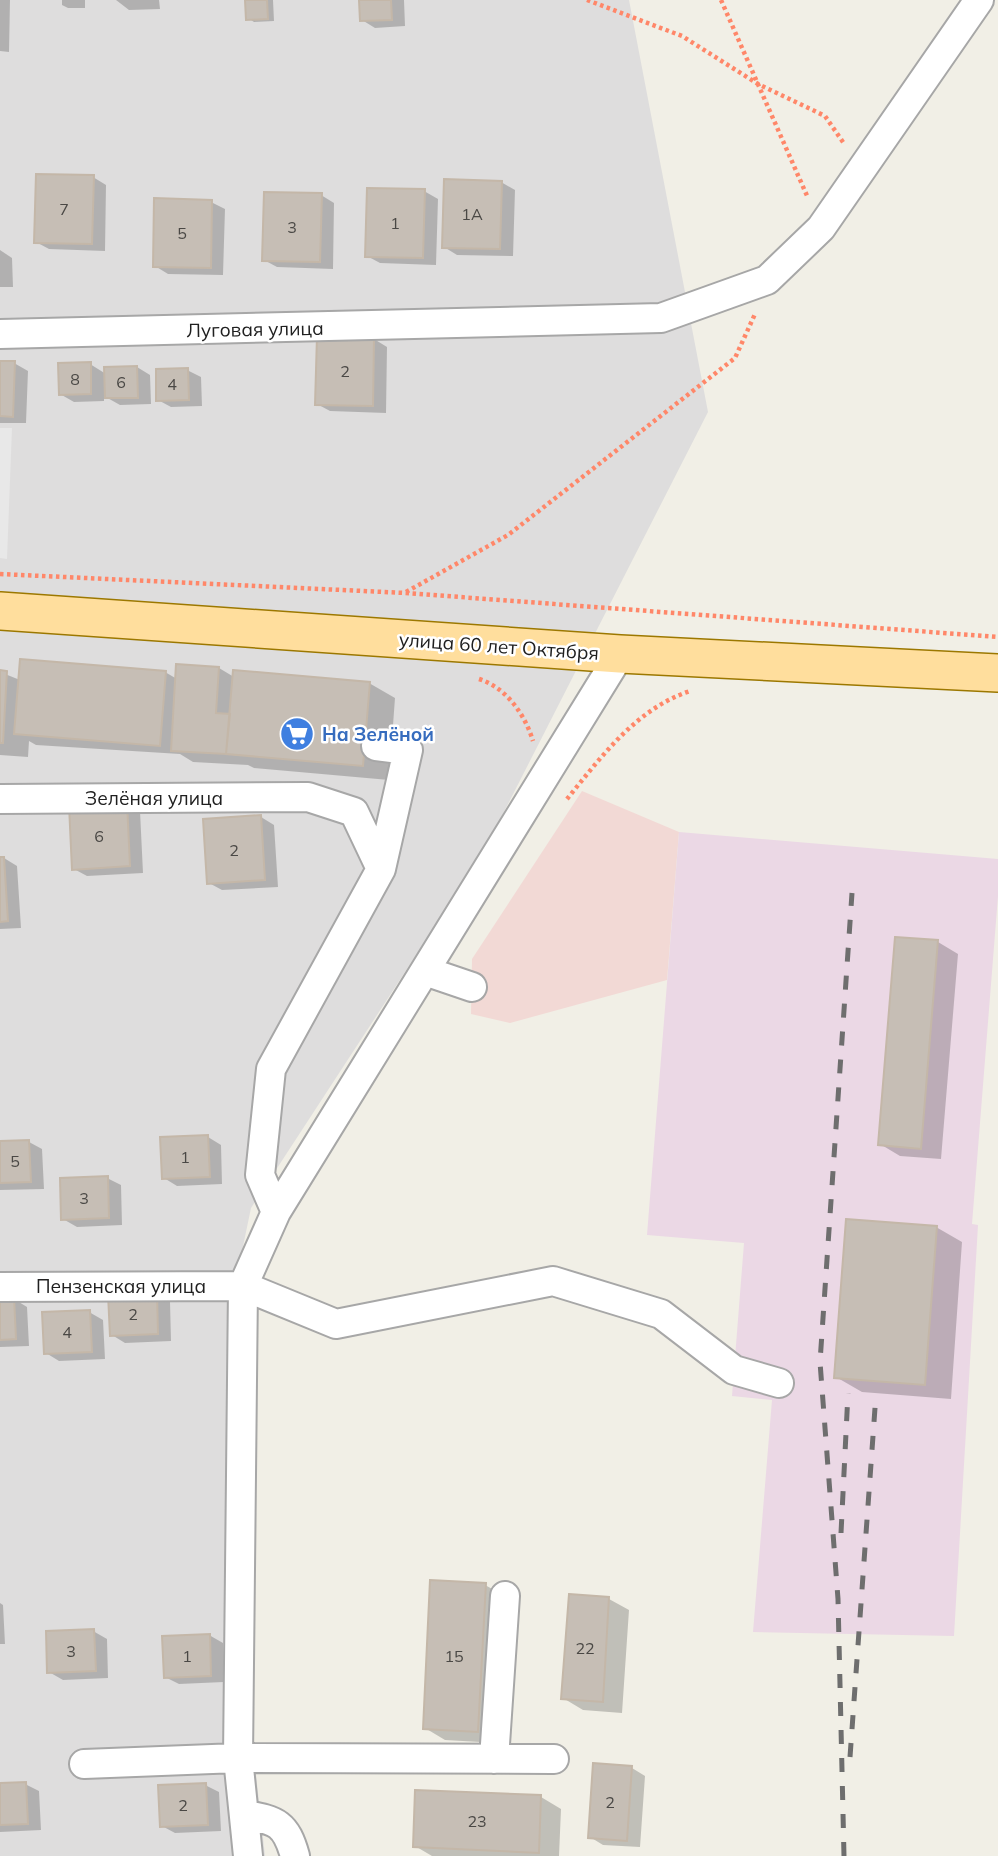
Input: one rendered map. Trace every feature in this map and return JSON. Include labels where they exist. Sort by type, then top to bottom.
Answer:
[{"type":"main road","name":"улица 60 лет Октября","points":[[0,611],[620,654],[998,673]]},
{"type":"street","name":"Луговая улица","points":[[0,334],[511,324],[661,318],[713,302],[767,280],[821,228],[979,0]]},
{"type":"street","points":[[248,1856],[239,1758],[243,1286],[276,1212],[620,654]]},
{"type":"street","points":[[276,1212],[260,1175],[271,1069],[381,869],[408,750],[376,746]]},
{"type":"street","name":"Зелёная улица","points":[[0,799],[308,797],[354,811],[381,869]]},
{"type":"street","points":[[425,971],[471,988]]},
{"type":"street","points":[[243,1286],[335,1324],[553,1281],[662,1314],[734,1370],[779,1383]]},
{"type":"street","name":"Пензенская улица","points":[[0,1287],[243,1286]]},
{"type":"street","points":[[494,1759],[505,1596]]},
{"type":"street","points":[[83,1764],[239,1758],[554,1759]]},
{"type":"street","points":[[245,1815],[272,1819],[289,1835],[295,1856]]},
{"type":"path","points":[[587,0],[682,36],[758,84],[825,116],[861,169]]},
{"type":"path","points":[[720,0],[821,228]]},
{"type":"path","points":[[406,593],[508,535],[735,358],[773,274]]},
{"type":"path","points":[[0,573],[406,593],[998,637]]},
{"type":"path","points":[[475,678],[487,682],[509,698],[525,719],[534,748]]},
{"type":"path","points":[[528,804],[554,814],[604,754],[639,719],[669,698],[698,688]]},
{"type":"shaded area","points":[[0,0],[629,0],[708,412],[484,851],[251,1208],[232,1299],[232,1557],[265,1856],[0,1856]]},
{"type":"shaded area","points":[[0,428],[12,428],[7,559],[0,558]]},
{"type":"shaded area","points":[[582,791],[679,832],[667,980],[510,1023],[471,1014],[472,959]]},
{"type":"shaded area","points":[[679,832],[998,859],[998,896],[972,1224],[978,1225],[954,1636],[753,1632],[772,1400],[732,1396],[744,1243],[647,1235]]},
{"type":"building","points":[[245,0],[267,0],[268,19],[246,20]]},
{"type":"building","points":[[359,0],[391,0],[392,20],[360,21]]},
{"type":"building","points":[[36,174],[94,175],[92,244],[34,243]]},
{"type":"building","points":[[444,179],[502,181],[500,249],[442,248]]},
{"type":"building","points":[[367,188],[425,189],[423,258],[365,257]]},
{"type":"building","points":[[264,192],[322,193],[320,262],[262,261]]},
{"type":"building","points":[[154,198],[212,200],[211,268],[153,267]]},
{"type":"building","points":[[317,336],[374,337],[373,406],[315,405]]},
{"type":"building","points":[[0,361],[15,361],[13,417],[0,416]]},
{"type":"building","points":[[91,362],[91,394],[59,395],[58,363]]},
{"type":"building","points":[[137,366],[138,398],[105,398],[104,367]]},
{"type":"building","points":[[188,368],[189,400],[156,401],[156,369]]},
{"type":"building","points":[[20,659],[166,671],[160,746],[14,734]]},
{"type":"building","points":[[176,664],[219,667],[216,713],[230,714],[226,754],[171,751]]},
{"type":"building","points":[[0,670],[7,671],[3,743],[0,743]]},
{"type":"building","name":"На Зелёной","points":[[233,670],[370,682],[363,766],[226,754]]},
{"type":"building","points":[[127,802],[130,866],[72,870],[69,805]]},
{"type":"building","points":[[261,815],[265,880],[207,884],[203,819]]},
{"type":"building","points":[[0,857],[4,857],[8,921],[0,922]]},
{"type":"building","points":[[895,937],[938,940],[921,1149],[878,1145]]},
{"type":"building","points":[[208,1135],[210,1177],[162,1179],[160,1137]]},
{"type":"building","points":[[29,1140],[31,1182],[0,1183],[0,1141]]},
{"type":"building","points":[[108,1176],[109,1218],[61,1220],[60,1178]]},
{"type":"building","points":[[846,1219],[937,1226],[925,1385],[834,1378]]},
{"type":"building","points":[[157,1292],[158,1334],[110,1336],[108,1294]]},
{"type":"building","points":[[14,1297],[16,1339],[0,1340],[0,1298]]},
{"type":"building","points":[[90,1310],[92,1352],[44,1354],[42,1312]]},
{"type":"building","points":[[430,1580],[486,1583],[478,1732],[423,1729]]},
{"type":"building","points":[[569,1594],[609,1597],[603,1702],[561,1699]]},
{"type":"building","points":[[94,1629],[96,1671],[47,1673],[46,1631]]},
{"type":"building","points":[[210,1634],[211,1676],[164,1678],[162,1636]]},
{"type":"building","points":[[593,1763],[632,1766],[627,1841],[588,1838]]},
{"type":"building","points":[[26,1782],[28,1824],[0,1825],[0,1783]]},
{"type":"building","points":[[206,1783],[208,1825],[160,1827],[158,1785]]},
{"type":"building","points":[[415,1790],[541,1795],[539,1853],[413,1847]]},
{"type":"railway","points":[[844,1856],[838,1599],[820,1362],[852,893]]},
{"type":"railway","points":[[841,1533],[848,1393]]},
{"type":"railway","points":[[850,1757],[876,1394]]},
{"type":"place","name":"На Зелёной","points":[[297,734]]}]
